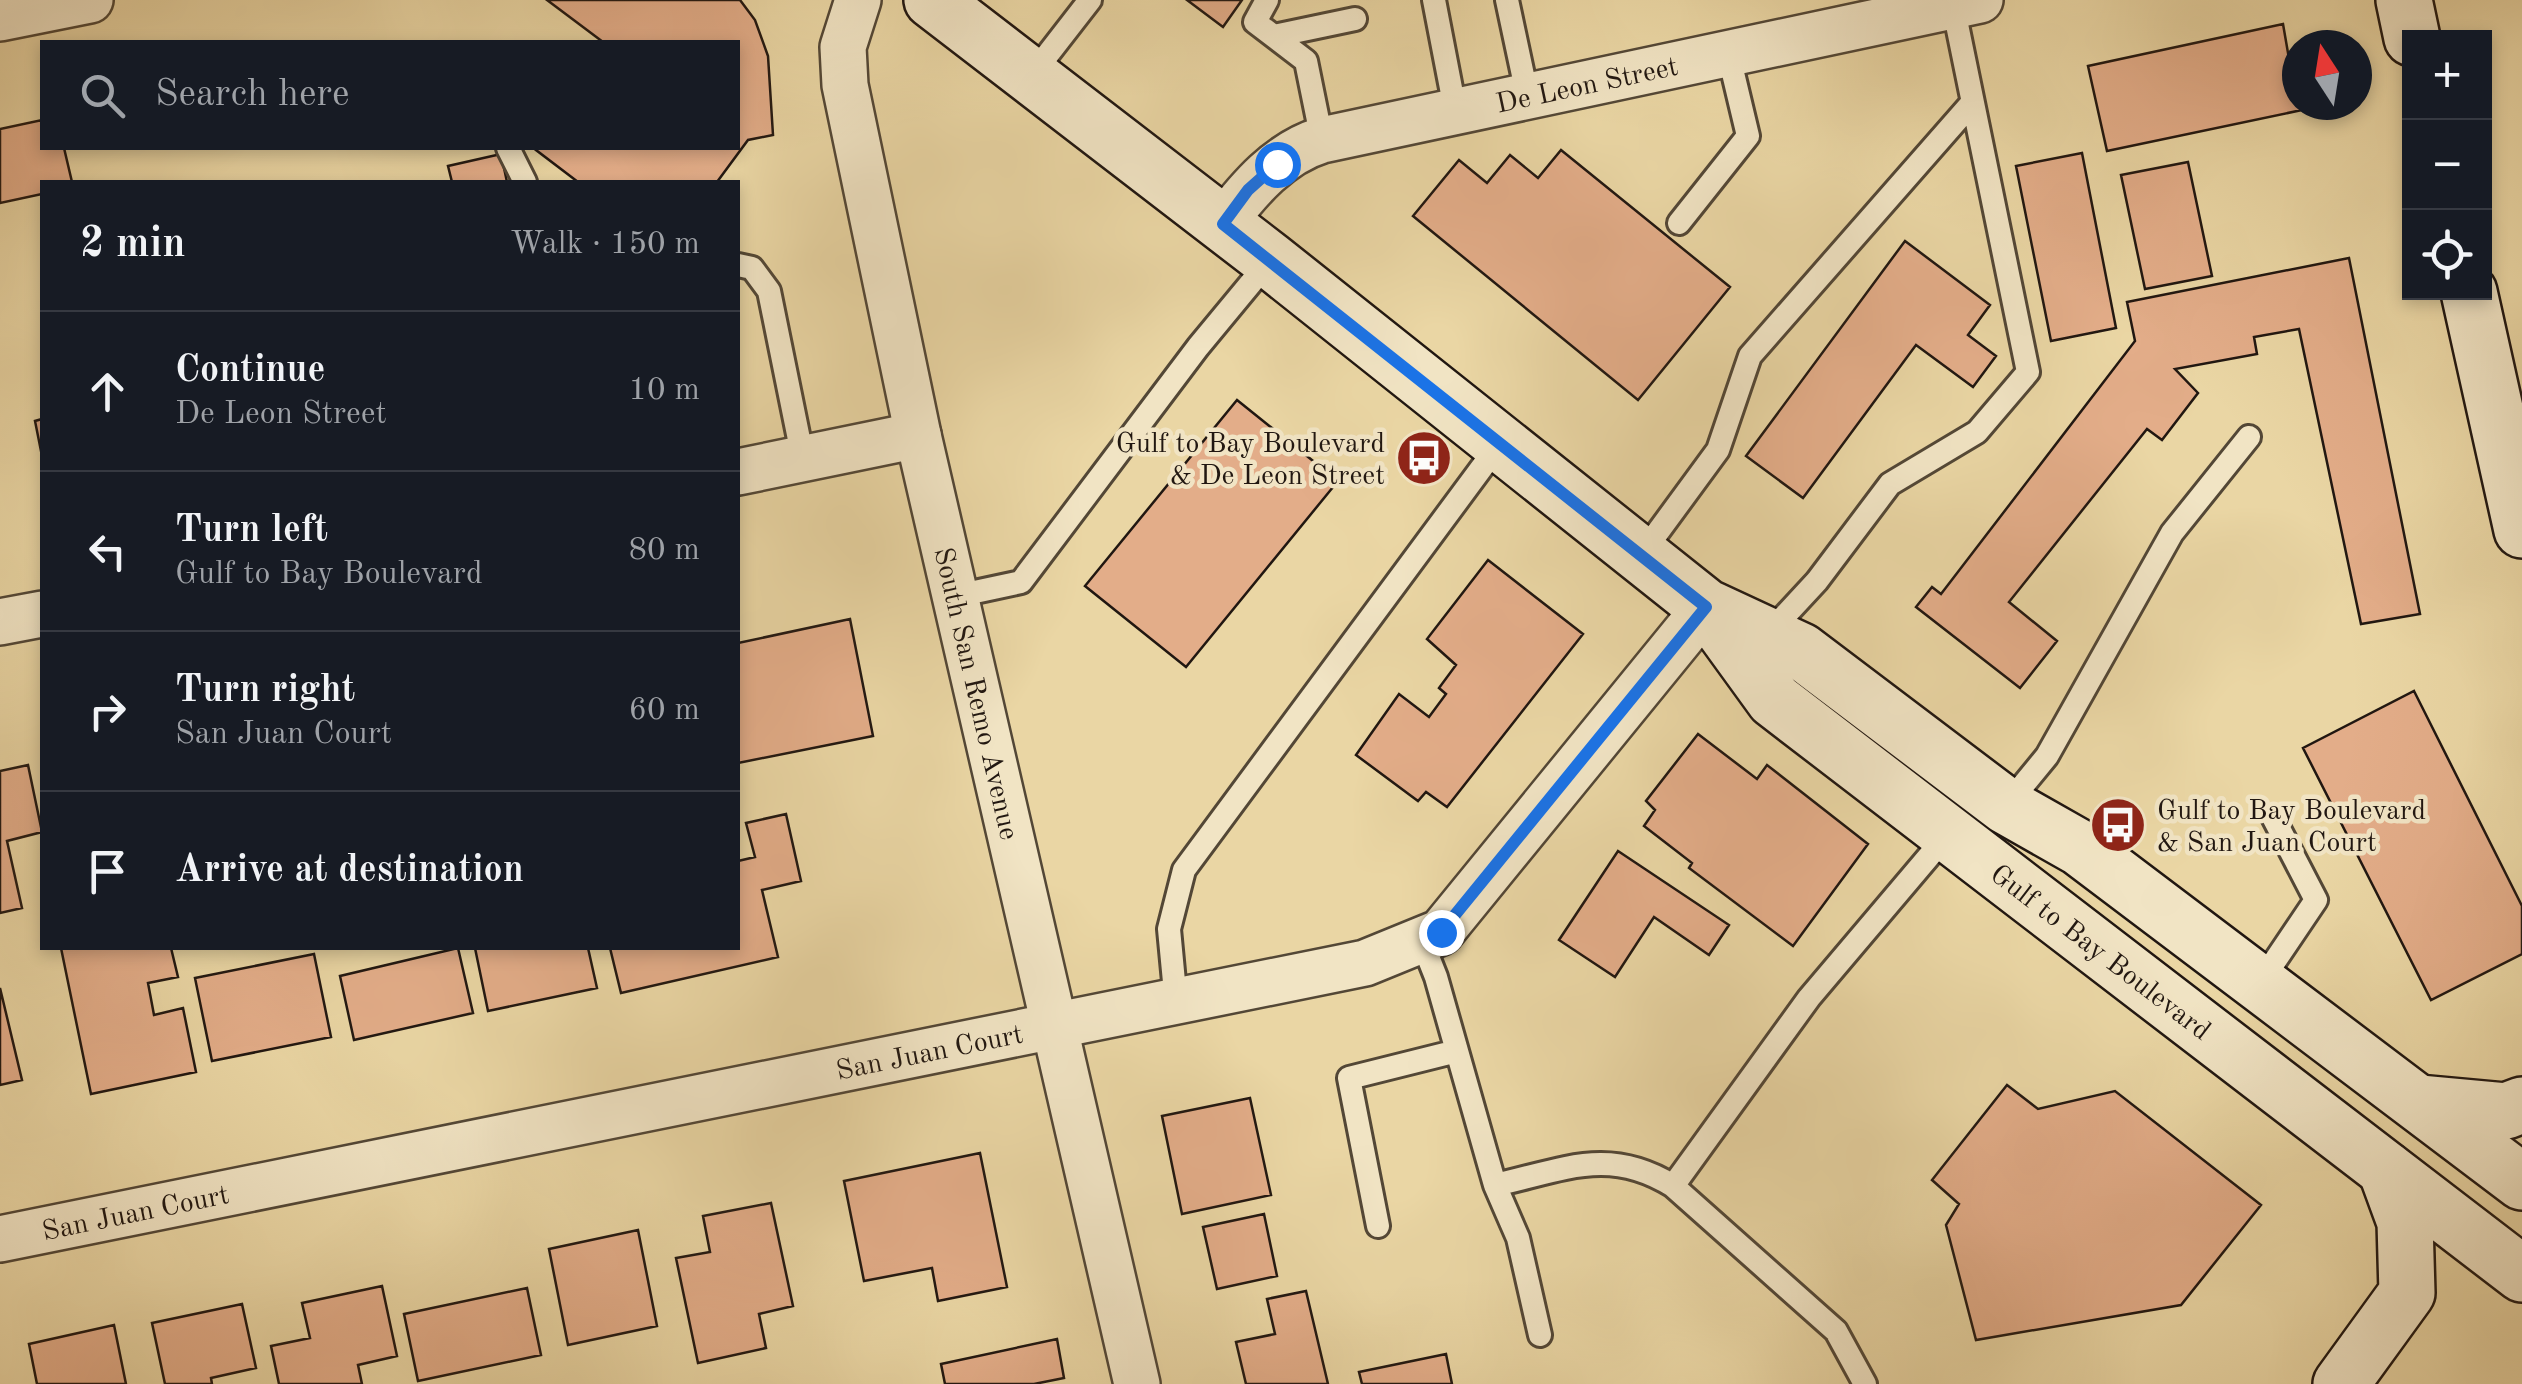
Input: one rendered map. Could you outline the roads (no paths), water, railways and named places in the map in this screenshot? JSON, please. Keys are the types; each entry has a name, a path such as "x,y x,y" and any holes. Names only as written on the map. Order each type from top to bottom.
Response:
{"street":[{"path":"0,18 90,0"},
{"name":"South San Remo Avenue","path":"858,0 843,46 845,85 918,435 1137,1384"},
{"name":"Gulf to Bay Boulevard","path":"932,0 1270,260 1706,607 1801,651 2006,806 2080,848 2522,1182"},
{"path":"2404,0 2410,30"},
{"name":"De Leon Street","path":"1223,224 1248,190 1277,164 1322,140 1966,3"},
{"path":"2471,300 2522,530"},
{"path":"740,472 918,435"},
{"name":"Gulf to Bay Boulevard","path":"1706,607 1774,700 2522,1274"},
{"name":"San Juan Court","path":"0,1238 1055,1028 1364,962 1441,932 1706,607"},
{"path":"0,622 40,614"},
{"path":"2419,1102 2506,1112 2522,1105"},
{"path":"2340,1384 2407,1293 2405,1222 2386,1170"}],"lane":[{"path":"1031,76 1090,0"},
{"path":"1267,0 1255,22 1306,62 1322,140"},
{"path":"1434,0 1455,109"},
{"path":"1506,0 1527,94"},
{"path":"1767,635 1816,582 1890,484 1977,432 2028,372 1971,104 1966,3"},
{"path":"1274,36 1356,19"},
{"path":"1679,222 1748,136 1728,52"},
{"path":"1641,555 1718,450 1750,356 1971,104"},
{"path":"509,150 524,180"},
{"path":"956,596 1022,582 1198,347 1270,260"},
{"path":"740,265 752,268 769,292 803,458"},
{"path":"2006,806 2047,756 2172,534 2249,437"},
{"path":"1176,1002 1169,928 1184,870 1500,444"},
{"path":"2258,986 2316,900 2273,817"},
{"path":"1673,1186 1809,998 1946,834"},
{"path":"1421,940 1495,1185 1518,1238 1540,1335"},
{"path":"1378,1226 1349,1078 1457,1051"},
{"path":"1495,1185 1606,1161 1645,1168 1673,1186 1836,1331 1865,1384"}],"place":[{"name":"Gulf to Bay Boulevard & De Leon Street","path":"1424,458"},
{"name":"Gulf to Bay Boulevard & San Juan Court","path":"2118,825"}]}
